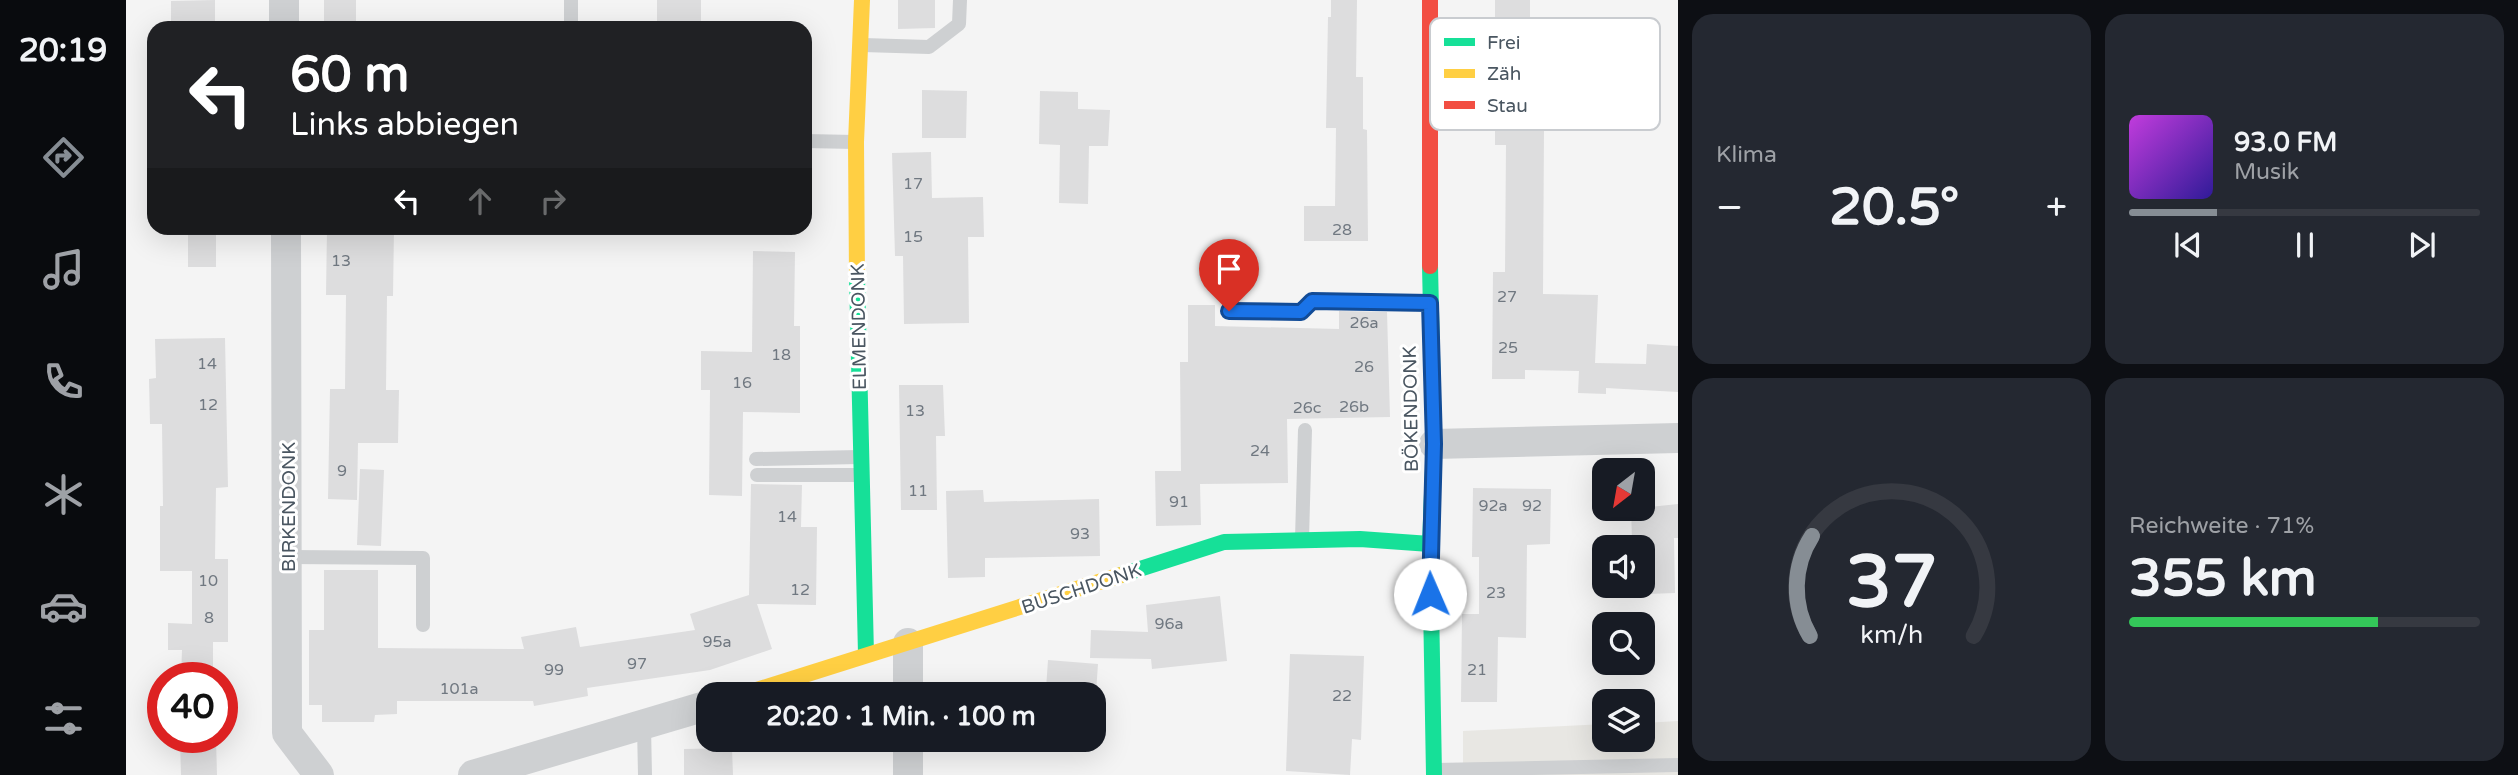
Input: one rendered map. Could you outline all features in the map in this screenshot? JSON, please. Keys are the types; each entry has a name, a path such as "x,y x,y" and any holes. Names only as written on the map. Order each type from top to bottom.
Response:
{"street":[{"path":"284,0 284,21"},
{"name":"ELMENDONK","path":"862,0 856,142 860,474 866,654"},
{"name":"BÖKENDONK","path":"1430,0 1430,303 1434,444 1430,544 1434,773"},
{"name":"BIRKENDONK","path":"286,235 289,557 287,733 319,775"},
{"path":"1434,444 1678,438"},
{"name":"BUSCHDONK","path":"781,682 1224,542 1360,539 1430,544"},
{"path":"908,643 908,682"},
{"path":"473,775 696,709"},
{"path":"908,752 908,775"}],"lane":[{"path":"571,0 571,21"},
{"path":"862,45 929,47 959,24 960,0"},
{"path":"812,141 856,142"},
{"path":"1229,311 1301,312 1312,301 1430,303"},
{"path":"1302,540 1305,429"},
{"path":"757,459 860,457"},
{"path":"757,475 860,474"},
{"path":"289,557 424,558 423,625"},
{"path":"644,726 645,775"},
{"path":"1434,773 1678,765"}],"shaded area":[{"path":"1678,721 1678,775 1463,775 1463,731 1592,725 1592,752 1655,752 1655,722"}],"building":[{"path":"215,0 215,21 171,21 171,1"},
{"path":"324,0 356,0 356,21 324,21"},
{"path":"657,0 701,0 701,21 657,21"},
{"path":"898,0 935,0 935,28 898,29"},
{"path":"1331,0 1357,0 1356,77 1363,77 1363,129 1367,130 1368,241 1304,241 1304,206 1335,206 1336,128 1326,128 1328,17 1331,17"},
{"path":"1495,0 1530,0 1530,18 1495,18"},
{"path":"922,90 967,91 966,138 922,138"},
{"path":"1040,91 1078,92 1078,109 1110,110 1108,146 1089,146 1088,204 1059,203 1060,145 1039,144"},
{"path":"1495,130 1544,130 1543,294 1598,295 1595,363 1646,364 1647,344 1678,346 1678,392 1606,388 1606,394 1578,393 1579,371 1525,370 1525,379 1492,379 1493,272 1505,272 1506,145 1495,145"},
{"path":"931,152 932,198 983,197 984,237 968,237 969,323 904,324 903,256 895,256 892,153"},
{"path":"188,235 216,235 216,267 188,267"},
{"path":"327,235 394,235 393,296 387,296 386,390 399,390 398,443 358,443 357,500 328,499 330,389 345,389 346,295 326,295"},
{"path":"753,251 795,252 794,326 800,326 800,413 743,412 742,496 709,495 710,390 701,390 701,351 752,352"},
{"path":"1188,305 1215,305 1215,326 1339,329 1339,311 1387,312 1390,417 1287,419 1288,483 1200,484 1201,525 1156,526 1155,471 1181,471 1180,362 1188,362"},
{"path":"225,338 228,487 216,488 215,559 228,559 228,642 213,642 213,662 182,662 182,650 168,650 168,623 192,624 192,571 160,571 160,506 163,506 162,424 150,424 149,379 156,378 155,339"},
{"path":"899,385 943,385 945,436 936,436 937,510 901,510"},
{"path":"360,469 384,470 381,546 357,545"},
{"path":"751,484 802,485 801,527 817,527 816,605 757,604 772,649 710,670 587,688 588,696 534,706 533,701 397,701 397,714 375,715 374,722 322,722 322,705 309,705 309,630 324,630 324,570 378,570 378,648 524,649 521,637 576,627 580,647 695,630 690,614 749,595"},
{"path":"1473,488 1551,489 1550,544 1527,545 1526,638 1498,637 1497,702 1461,702 1462,614 1479,614 1479,557 1472,557"},
{"path":"983,490 984,502 1099,499 1100,556 985,558 985,577 948,578 946,491"},
{"path":"1678,504 1678,538 1674,538 1675,593 1655,594 1655,535 1632,535 1631,522 1656,522 1656,506"},
{"path":"1220,596 1227,661 1152,669 1151,659 1090,658 1091,630 1148,632 1146,605"},
{"path":"1290,654 1364,656 1361,740 1352,739 1350,775 1286,771"},
{"path":"1048,660 1098,664 1097,682 1046,682"},
{"path":"684,749 696,749 696,752 732,752 733,775 684,775"},
{"path":"180,753 216,753 217,775 181,775"}],"traffic: fast":[{"path":"1430,266 1434,444 1430,544 1434,775"},
{"path":"857,277 866,654"},
{"path":"1121,575 1224,542 1360,539 1430,544"}],"traffic: slow":[{"path":"857,277 856,142 862,0"},
{"path":"782,682 1121,575"}],"traffic: jam":[{"path":"1430,0 1430,266"}],"route":[{"path":"1229,311 1301,312 1312,301 1430,303 1434,444 1430,594"}]}
